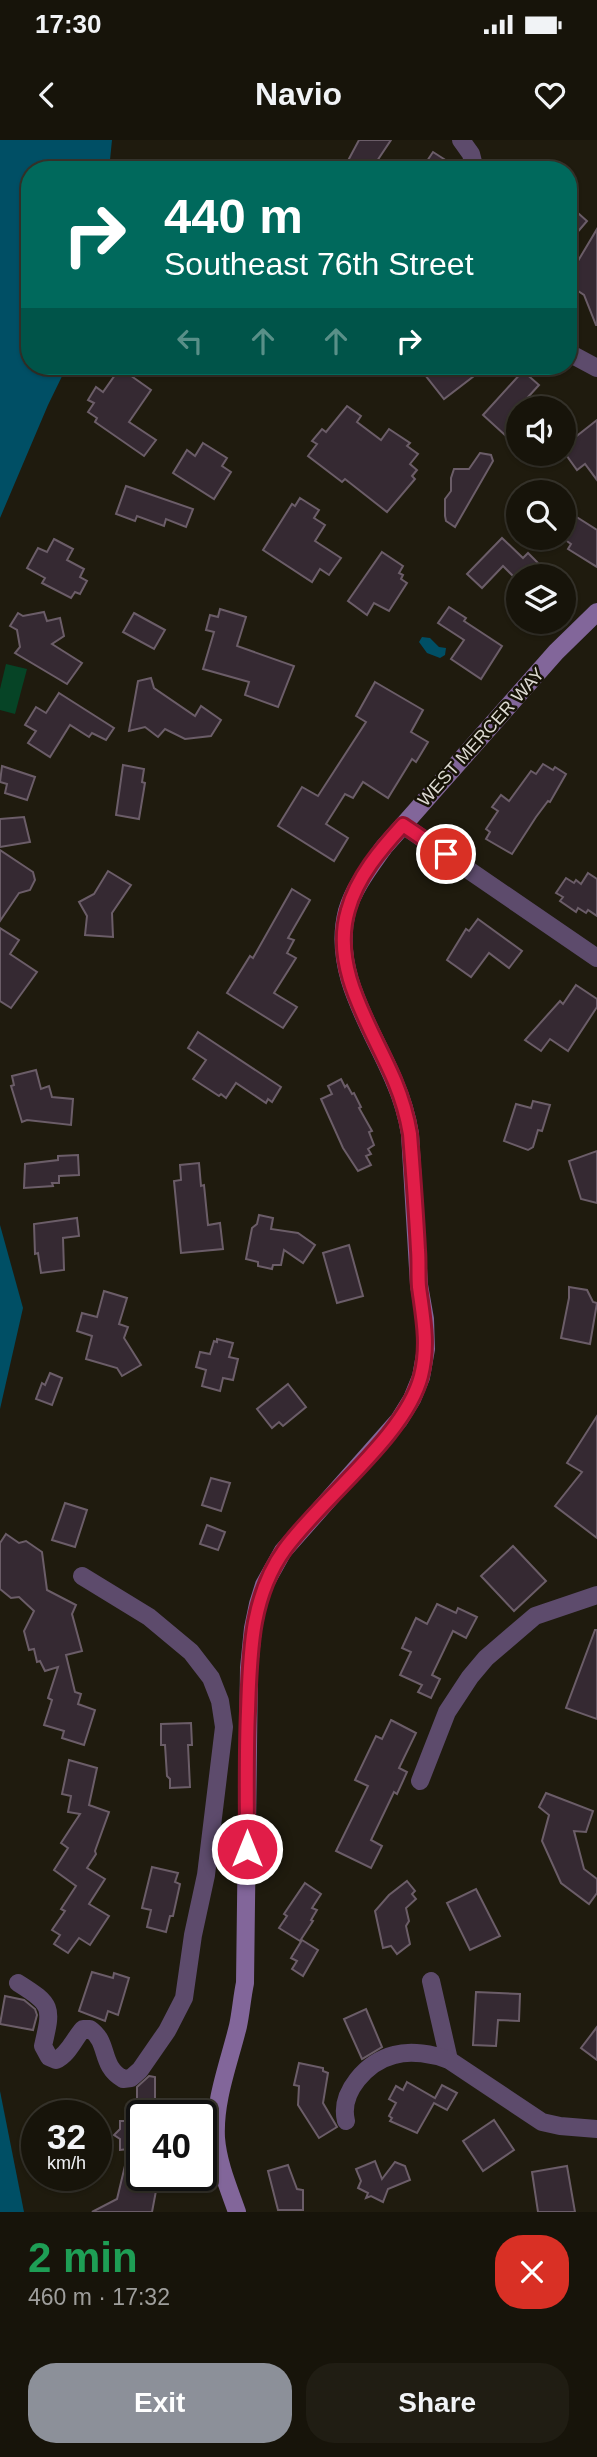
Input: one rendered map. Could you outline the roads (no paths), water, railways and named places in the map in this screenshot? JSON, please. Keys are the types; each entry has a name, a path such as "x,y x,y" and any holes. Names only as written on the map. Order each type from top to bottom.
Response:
{"street":[{"path":"461,140 473,161"},
{"path":"577,357 597,368"},
{"name":"WEST MERCER WAY","path":"237,2212 216,2141 216,2118 238,2025 244,1983 247,1727 253,1628 264,1585 283,1551 399,1420 412,1399 421,1377 424,1359 425,1319 419,1285 410,1134 395,1082 354,994 347,970 344,927 355,892 384,847 556,652 597,612"},
{"path":"403,825 597,958"},
{"path":"18,1983 41,1997 49,2009 50,2018 43,2046 49,2057 56,2060 62,2057 83,2029 90,2029 100,2041 113,2073 123,2079 131,2078 140,2070 167,2031 184,1998 206,1875 224,1727 220,1701 211,1678 191,1652 149,1618 82,1576"},
{"path":"420,1781 447,1712 486,1658 535,1616 597,1595"},
{"path":"224,1727 247,1727"},
{"path":"431,1981 449,2060"},
{"path":"346,2121 344,2112 349,2092 365,2072 381,2060 396,2054 408,2054 449,2060 542,2122 597,2129"}],"water":[{"path":"0,140 112,140 110,161 21,161 21,375 63,375 0,518"},
{"path":"422,637 430,638 439,647 446,648 445,655 440,658 427,653 419,642"},
{"path":"0,1225 23,1308 0,1409"},
{"path":"0,2091 24,2212 0,2212"}]}
